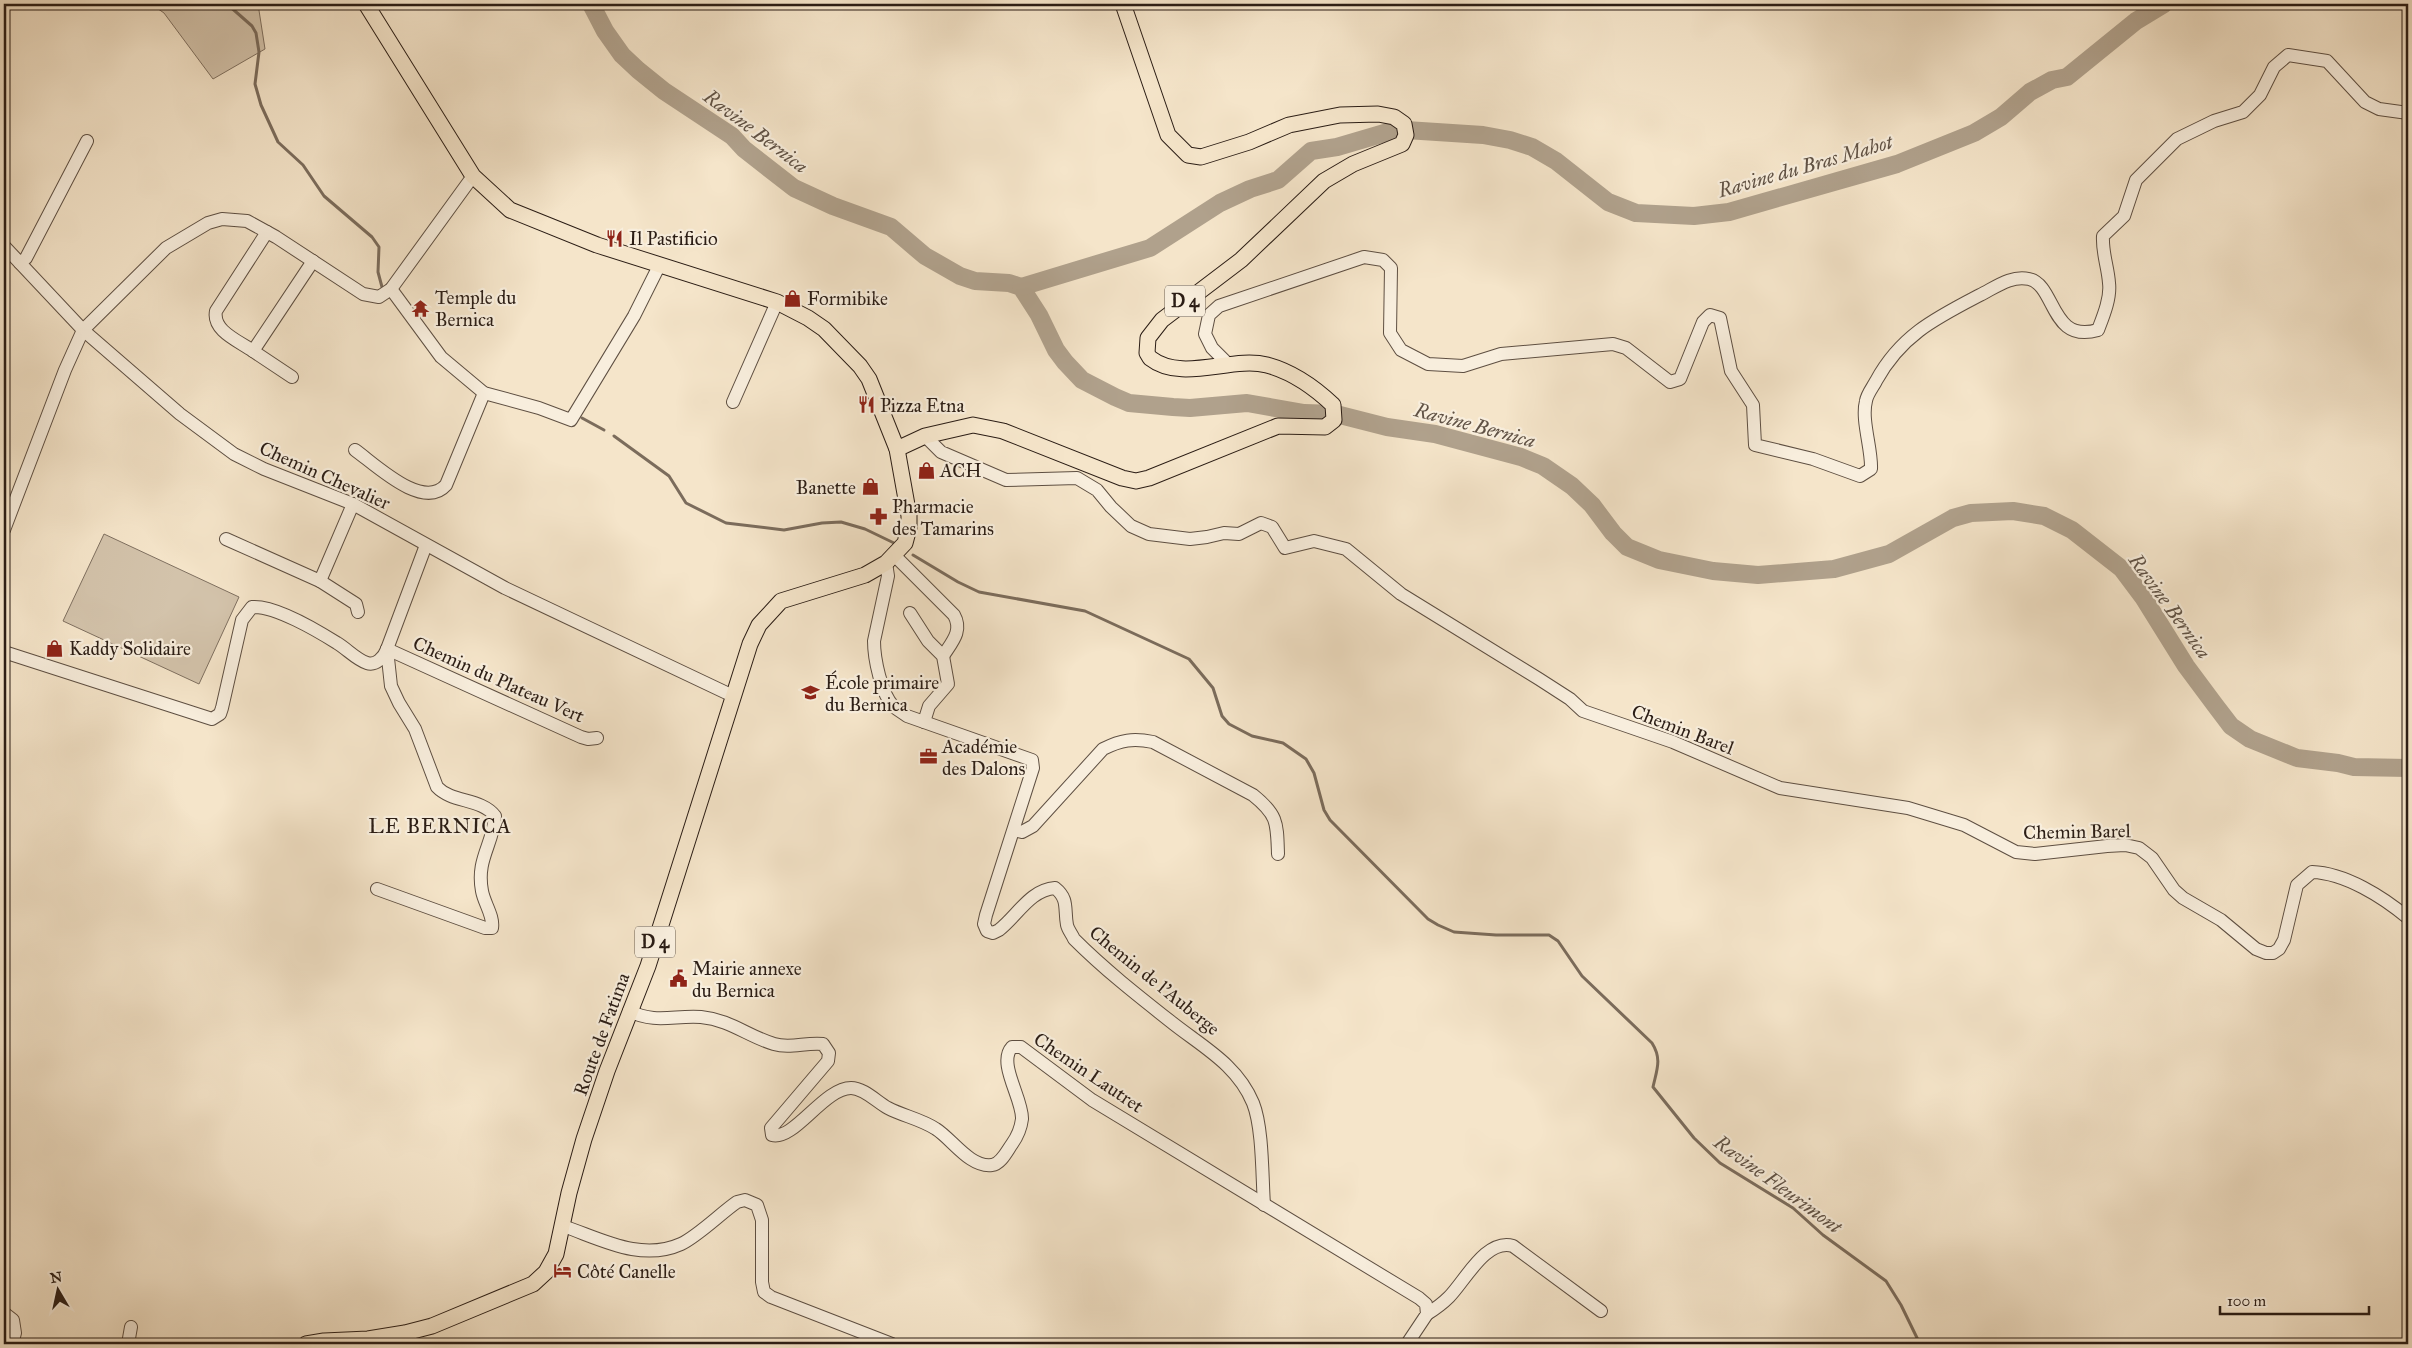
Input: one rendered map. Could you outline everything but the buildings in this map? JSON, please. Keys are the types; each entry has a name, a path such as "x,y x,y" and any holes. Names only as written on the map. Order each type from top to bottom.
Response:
{"main road":[{"name":"Route de Fatima","path":"306,1344 405,1333 432,1326 532,1284 546,1272 556,1254 569,1193 584,1139 629,1011 648,966 750,644 760,624 771,610 787,599 838,585 865,575 890,559 905,543 909,528 907,502 897,449 868,379 860,366 824,329 808,318 776,302 597,246 510,210 473,176 366,4"},
{"name":"D 4","path":"897,449 925,436 973,425 1003,431 1122,478 1136,481 1148,478 1278,426 1325,427 1334,420 1333,405 1319,392 1280,370 1266,365 1229,364 1191,368 1164,366 1150,358 1146,344 1148,338 1162,320 1241,260 1324,181 1353,164 1402,144 1406,135 1404,124 1394,117 1378,114 1354,114 1307,120 1208,155 1201,157 1188,155 1168,135 1123,4"}],"street":[{"path":"1229,364 1212,348 1204,334 1209,315 1219,306 1364,257 1384,260 1391,268 1390,333 1401,350 1428,364 1463,366 1501,354 1613,344 1626,348 1670,382 1680,378 1703,322 1710,315 1720,318 1731,371 1753,405 1755,445 1813,459 1860,476 1871,469 1866,401 1884,366 1908,339 1927,323 2014,277 2032,279 2047,294 2058,317 2070,328 2087,333 2098,330 2104,314 2110,285 2102,248 2103,236 2124,216 2136,180 2177,139 2214,121 2243,112 2260,95 2274,67 2288,55 2327,61 2366,102 2379,110 2408,113"},
{"path":"20,264 26,258 87,142"},
{"path":"4,530 64,370 83,330 166,248 208,223 222,220 247,221 363,294 379,297 391,288 473,176"},
{"path":"267,232 216,311 215,318 217,325 223,331 292,377"},
{"name":"Chemin Chevalier","path":"4,246 83,330 180,414 234,454 264,469 310,485 353,504 426,545 578,624 733,696"},
{"path":"253,350 313,261"},
{"path":"391,288 441,357 484,393 539,408 571,420 634,316 659,266"},
{"path":"733,402 776,302"},
{"path":"354,450 413,491 430,495 440,492 446,485 484,393"},
{"name":"Chemin Barel","path":"925,436 941,452 1006,480 1077,478 1097,490 1111,508 1131,526 1149,534 1190,539 1224,533 1239,534 1262,523 1272,528 1285,548 1314,541 1346,548 1401,594 1539,679 1570,699 1583,711 1673,742 1780,788 1908,808 1964,825 2016,852 2035,854 2116,845 2139,848 2152,858 2174,890 2183,898 2221,920 2256,949 2266,953 2273,953 2279,949 2284,940 2297,884 2312,872 2326,872 2358,886 2408,918"},
{"path":"320,581 353,504"},
{"path":"226,539 320,581 356,604 358,612"},
{"name":"Chemin du Plateau Vert","path":"4,652 212,718 220,714 242,620 252,607 266,608 300,623 337,643 366,663 379,661 387,649 426,545"},
{"path":"890,559 912,572 954,615 959,629 943,656"},
{"name":"Chemin de l'Auberge","path":"890,559 874,641 876,664 893,706 907,716 1032,760 1033,768 986,915 984,924 987,931 993,933 999,930 1035,894 1044,889 1056,888 1063,894 1066,903 1068,927 1074,939 1137,995 1187,1035 1213,1052 1242,1081 1254,1104 1258,1129 1264,1205"},
{"path":"910,613 928,641 943,656 948,684 929,706 924,722"},
{"name":"Chemin du Plateau Vert","path":"387,649 581,737 588,739 597,738"},
{"name":"Chemin du Plateau Vert","path":"377,889 486,928 492,928 492,920 482,891 480,876 483,855 494,829 496,816 489,808 442,793 436,787 415,729 391,686 387,649"},
{"path":"1014,830 1022,832 1033,826 1103,749 1117,742 1138,739 1153,742 1253,795 1263,803 1275,817 1278,854"},
{"name":"Chemin Lautret","path":"629,1011 644,1018 701,1017 728,1022 773,1044 787,1047 812,1043 823,1044 828,1054 828,1061 771,1128 772,1135 785,1134 817,1106 842,1090 851,1088 861,1091 888,1108 922,1121 938,1130 967,1156 982,1164 993,1165 1001,1160 1016,1137 1022,1118 1007,1062 1008,1051 1012,1047 1021,1047 1092,1100 1419,1298 1426,1304 1427,1314"},
{"path":"563,1226 628,1249 656,1252 682,1243 737,1202 745,1200 757,1204 762,1220 762,1282 764,1292 771,1298 892,1344"},
{"path":"1407,1344 1427,1314 1449,1297 1490,1250 1506,1244 1513,1246 1601,1310"},
{"path":"4,1313 13,1320 15,1333 12,1344"},
{"path":"128,1344 131,1327"}],"shaded area":[{"path":"151,4 258,4 265,49 213,79 164,13"},
{"path":"104,534 239,597 199,684 63,621"}],"waterway":[{"name":"Ravine Fleurimont","path":"227,4 252,26 256,33 259,52 255,84 261,105 278,142 303,165 324,196 372,237 379,247 378,272 382,287"},
{"name":"Ravine Bernica","path":"591,4 605,31 622,55 638,70 664,91 732,136 744,149 794,188 833,206 891,227 925,256 960,276 975,281 1009,283 1021,287 1039,315 1056,350 1065,362 1082,380 1129,403 1190,408 1247,403 1304,413 1336,414 1387,427 1435,434 1521,457 1543,466 1572,486 1592,505 1613,533 1627,547 1659,560 1713,571 1758,575 1834,569 1889,554 1953,518 1971,513 2013,511 2044,516 2072,530 2122,569 2143,597 2186,666 2231,726 2250,739 2297,758 2354,767 2408,768"},
{"name":"Ravine du Bras Mahot","path":"1021,287 1150,248 1220,203 1250,189 1278,180 1311,151 1337,147 1388,132 1406,130 1483,135 1510,140 1532,147 1556,161 1608,202 1636,213 1694,216 1729,212 1897,164 1974,133 2001,117 2030,92 2052,80 2067,77 2136,21 2164,4"},
{"name":"Ravine Fleurimont","path":"582,418 604,430"},
{"name":"Ravine Fleurimont","path":"614,436 669,476 686,503 726,523 784,530 822,523 841,522 865,529 894,543"},
{"name":"Ravine Fleurimont","path":"913,555 958,582 979,592 1085,611 1189,659 1213,688 1222,716 1229,724 1252,736 1283,743 1306,759 1314,773 1324,810 1330,820 1428,919 1454,932 1496,935 1549,935 1558,941 1582,976 1652,1043 1658,1059 1653,1087 1694,1138 1720,1163 1793,1208 1823,1235 1886,1281 1901,1305 1920,1344"}],"place":[{"name":"Il Pastificio","path":"615,238"},
{"name":"Formibike","path":"793,298"},
{"name":"Temple du Bernica","path":"421,308"},
{"name":"Pizza Etna","path":"866,405"},
{"name":"ACH","path":"926,470"},
{"name":"Banette","path":"870,487"},
{"name":"Pharmacie des Tamarins","path":"878,517"},
{"name":"Kaddy Solidaire","path":"55,648"},
{"name":"École primaire du Bernica","path":"811,693"},
{"name":"Académie des Dalons","path":"928,757"},
{"name":"Mairie annexe du Bernica","path":"678,979"},
{"name":"Côté Canelle","path":"563,1271"}],"district":[{"name":"LE BERNICA","path":"440,826"}]}
